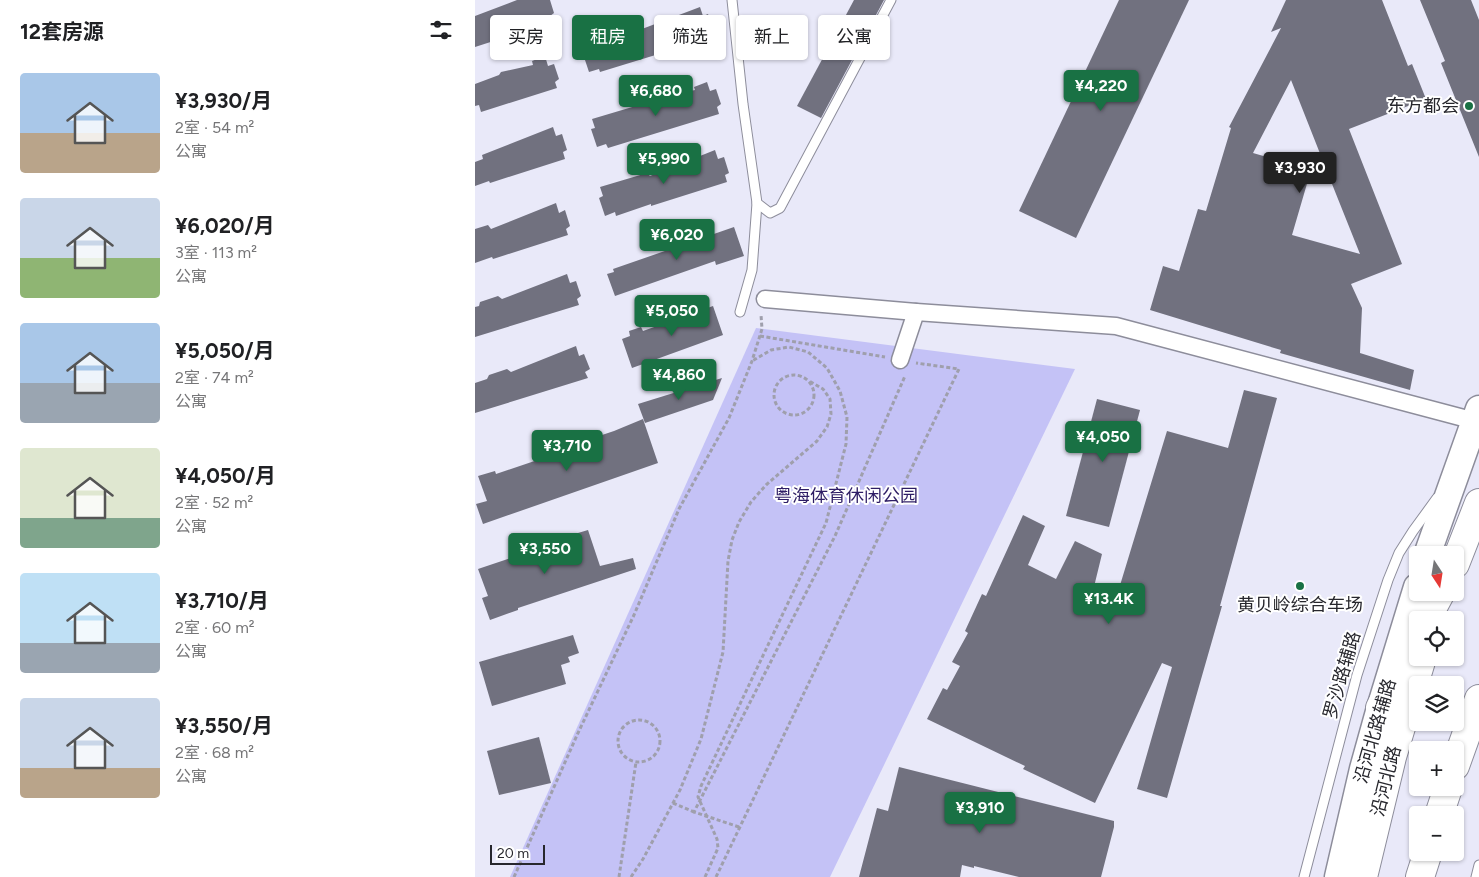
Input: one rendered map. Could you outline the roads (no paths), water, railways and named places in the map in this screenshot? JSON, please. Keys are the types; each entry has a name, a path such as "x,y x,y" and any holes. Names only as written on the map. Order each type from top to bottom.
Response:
{"highway":[{"path":"1462,546 1479,503"},
{"path":"1380,708 1409,652"},
{"name":"沿河北路","path":"1363,877 1392,757 1420,666"},
{"path":"1464,741 1479,699"},
{"path":"1420,877 1425,861"},
{"path":"1436,877 1438,861"}],"main road":[{"path":"1430,546 1477,415"},
{"name":"沿河北路辅路","path":"1338,877 1363,769 1413,601"}],"street":[{"path":"765,299 1116,326 1477,415"},
{"path":"906,361 916,312"}],"lane":[{"path":"732,0 743,104 757,202 752,270 740,312"},
{"path":"757,202 770,213 780,208 891,0"},
{"name":"罗沙路辅路","path":"1304,877 1357,675 1388,580 1399,553 1457,469"},
{"path":"1476,877 1479,865"}],"place":[{"name":"东方都会","path":"1469,106"},
{"name":"黄贝岭综合车场","path":"1300,586"}],"park label":[{"name":"粤海体育休闲公园","path":"846,496"}]}
